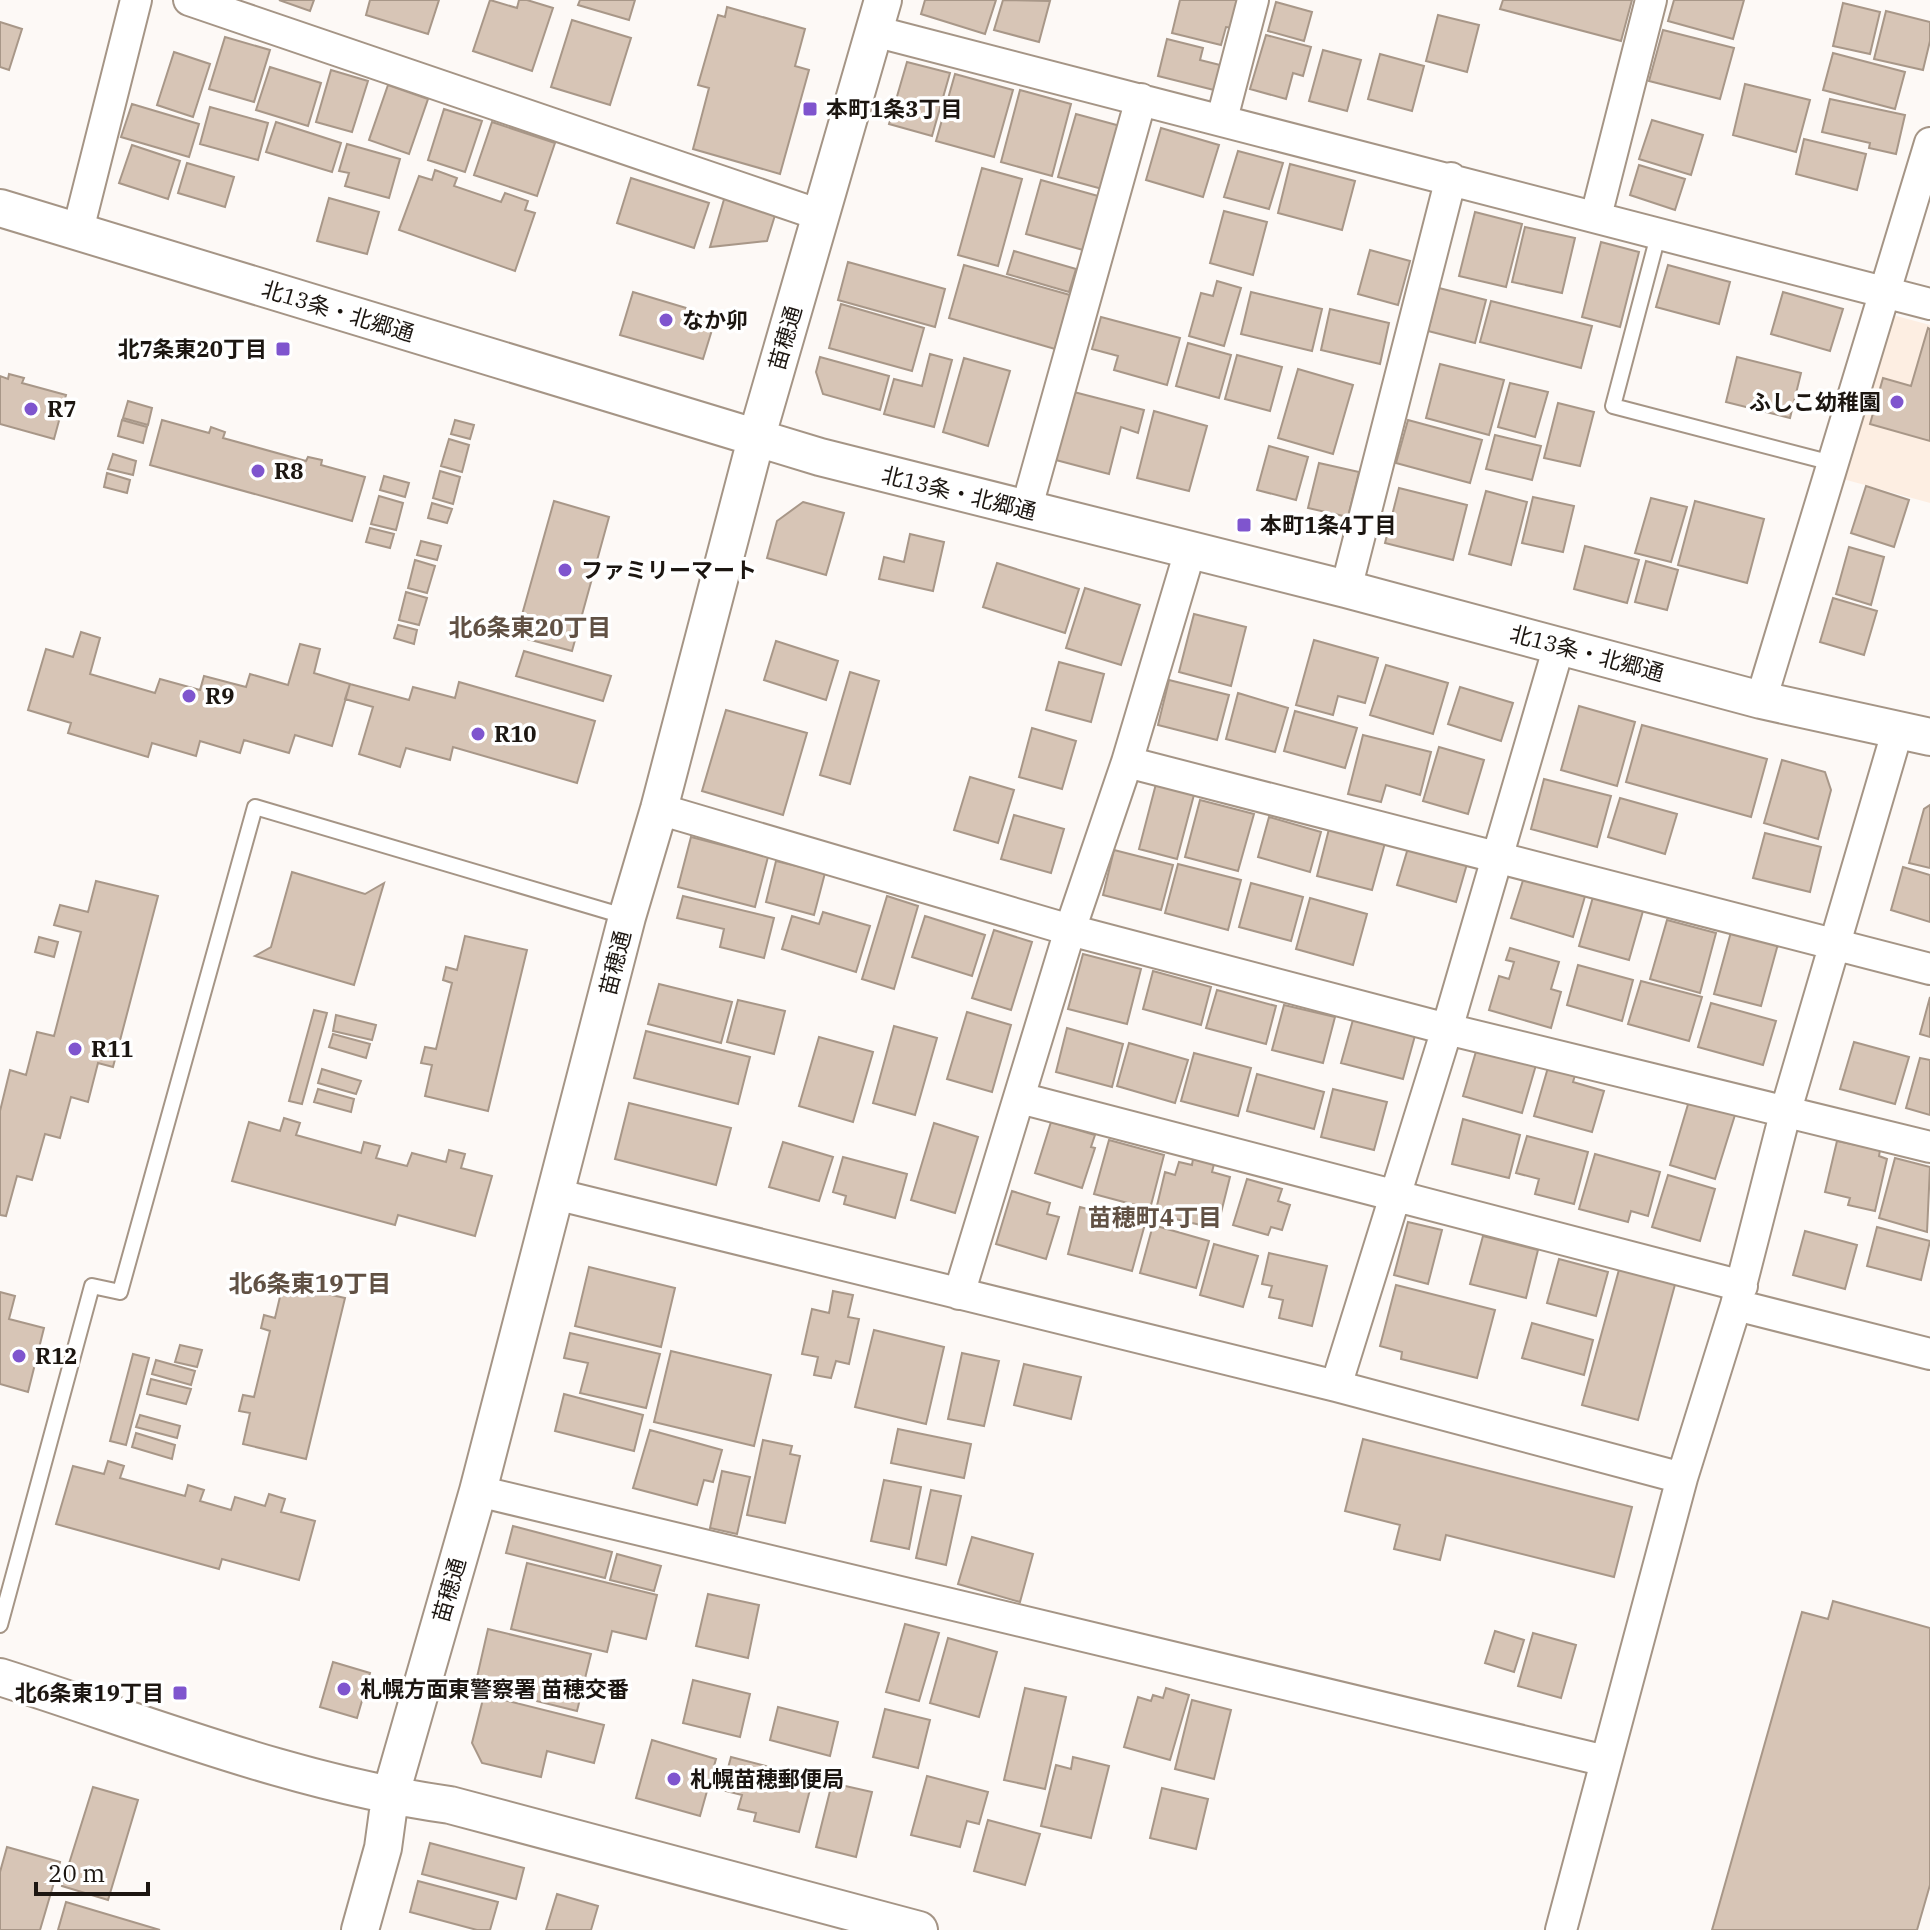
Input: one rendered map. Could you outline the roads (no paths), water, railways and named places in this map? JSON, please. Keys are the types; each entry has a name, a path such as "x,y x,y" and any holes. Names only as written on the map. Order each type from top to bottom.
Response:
{"street":[{"path":"78,230 136,0"},
{"path":"189,0 820,215"},
{"path":"1222,119 1253,0"},
{"path":"1596,216 1651,0"},
{"path":"878,16 1141,99 1930,304"},
{"name":"苗穂通","path":"360,1930 383,1848 390,1797 478,1491 627,917 659,809 756,439 878,16"},
{"path":"1026,510 1141,99"},
{"path":"1761,700 1930,143"},
{"path":"1346,589 1451,178"},
{"name":"北13条・北郷通","path":"0,208 756,439 1346,589 1761,700 1914,733"},
{"path":"959,1294 1070,930 1127,762 1190,551"},
{"path":"1336,1386 1498,860 1559,646"},
{"path":"1561,1930 1682,1478 1739,1296 1786,1110 1836,945 1914,733"},
{"path":"1127,762 1930,969"},
{"path":"659,809 1070,930 1447,1029 1930,1147"},
{"path":"1020,1098 1392,1198 1739,1296 1930,1354"},
{"path":"555,1194 1336,1386 1682,1478"},
{"path":"478,1491 1606,1761"},
{"path":"0,1677 316,1778 390,1797 450,1805 919,1930"}],"lane":[{"path":"1659,232 1613,406 1832,463"},
{"path":"0,1625 92,1286 120,1292 255,807 627,917"}],"place":[{"name":"本町1条3丁目","path":"810,109"},
{"name":"なか卯","path":"666,320"},
{"name":"北7条東20丁目","path":"283,349"},
{"name":"ふしこ幼稚園","path":"1897,402"},
{"name":"R7","path":"31,409"},
{"name":"R8","path":"258,471"},
{"name":"本町1条4丁目","path":"1244,525"},
{"name":"ファミリーマート","path":"565,570"},
{"name":"R9","path":"189,696"},
{"name":"R10","path":"478,734"},
{"name":"R11","path":"75,1049"},
{"name":"R12","path":"19,1356"},
{"name":"札幌方面東警察署 苗穂交番","path":"344,1689"},
{"name":"北6条東19丁目","path":"180,1693"},
{"name":"札幌苗穂郵便局","path":"674,1779"}],"district":[{"name":"北6条東20丁目","path":"530,628"},
{"name":"苗穂町4丁目","path":"1155,1218"},
{"name":"北6条東19丁目","path":"310,1284"}]}
